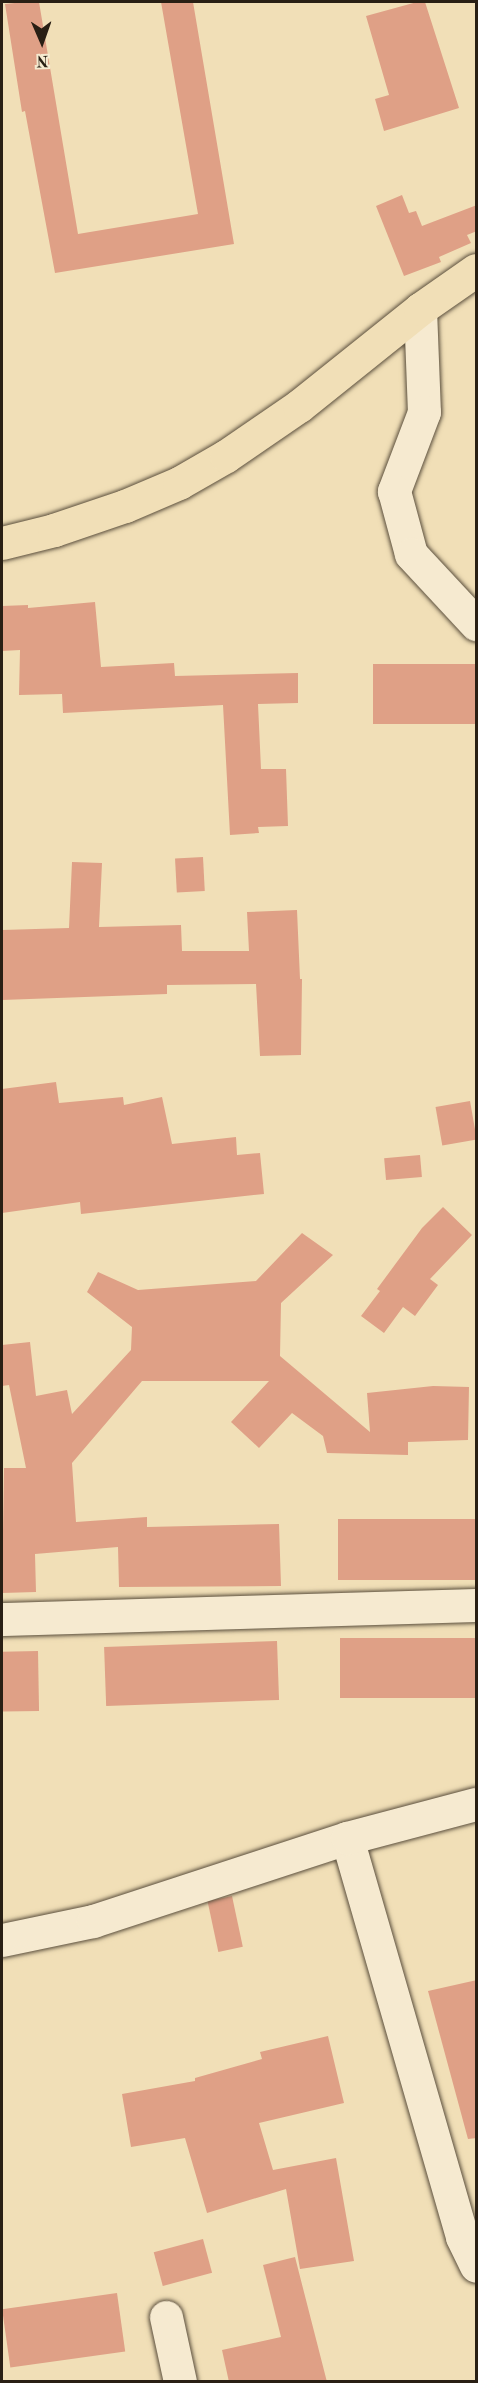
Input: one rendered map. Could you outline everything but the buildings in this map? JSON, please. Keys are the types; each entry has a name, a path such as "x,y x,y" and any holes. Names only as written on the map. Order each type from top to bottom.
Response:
{"main road":[{"path":"2,543 54,530 125,507 179,483 226,456 299,405 420,309 477,270"}],"street":[{"path":"420,309 424,412 394,491 411,554 477,624"},
{"path":"2,1619 477,1605"},
{"path":"2,1940 93,1921 347,1838 477,1804"},
{"path":"347,1838 462,2237 477,2266"},
{"path":"166,2317 180,2382"}]}
